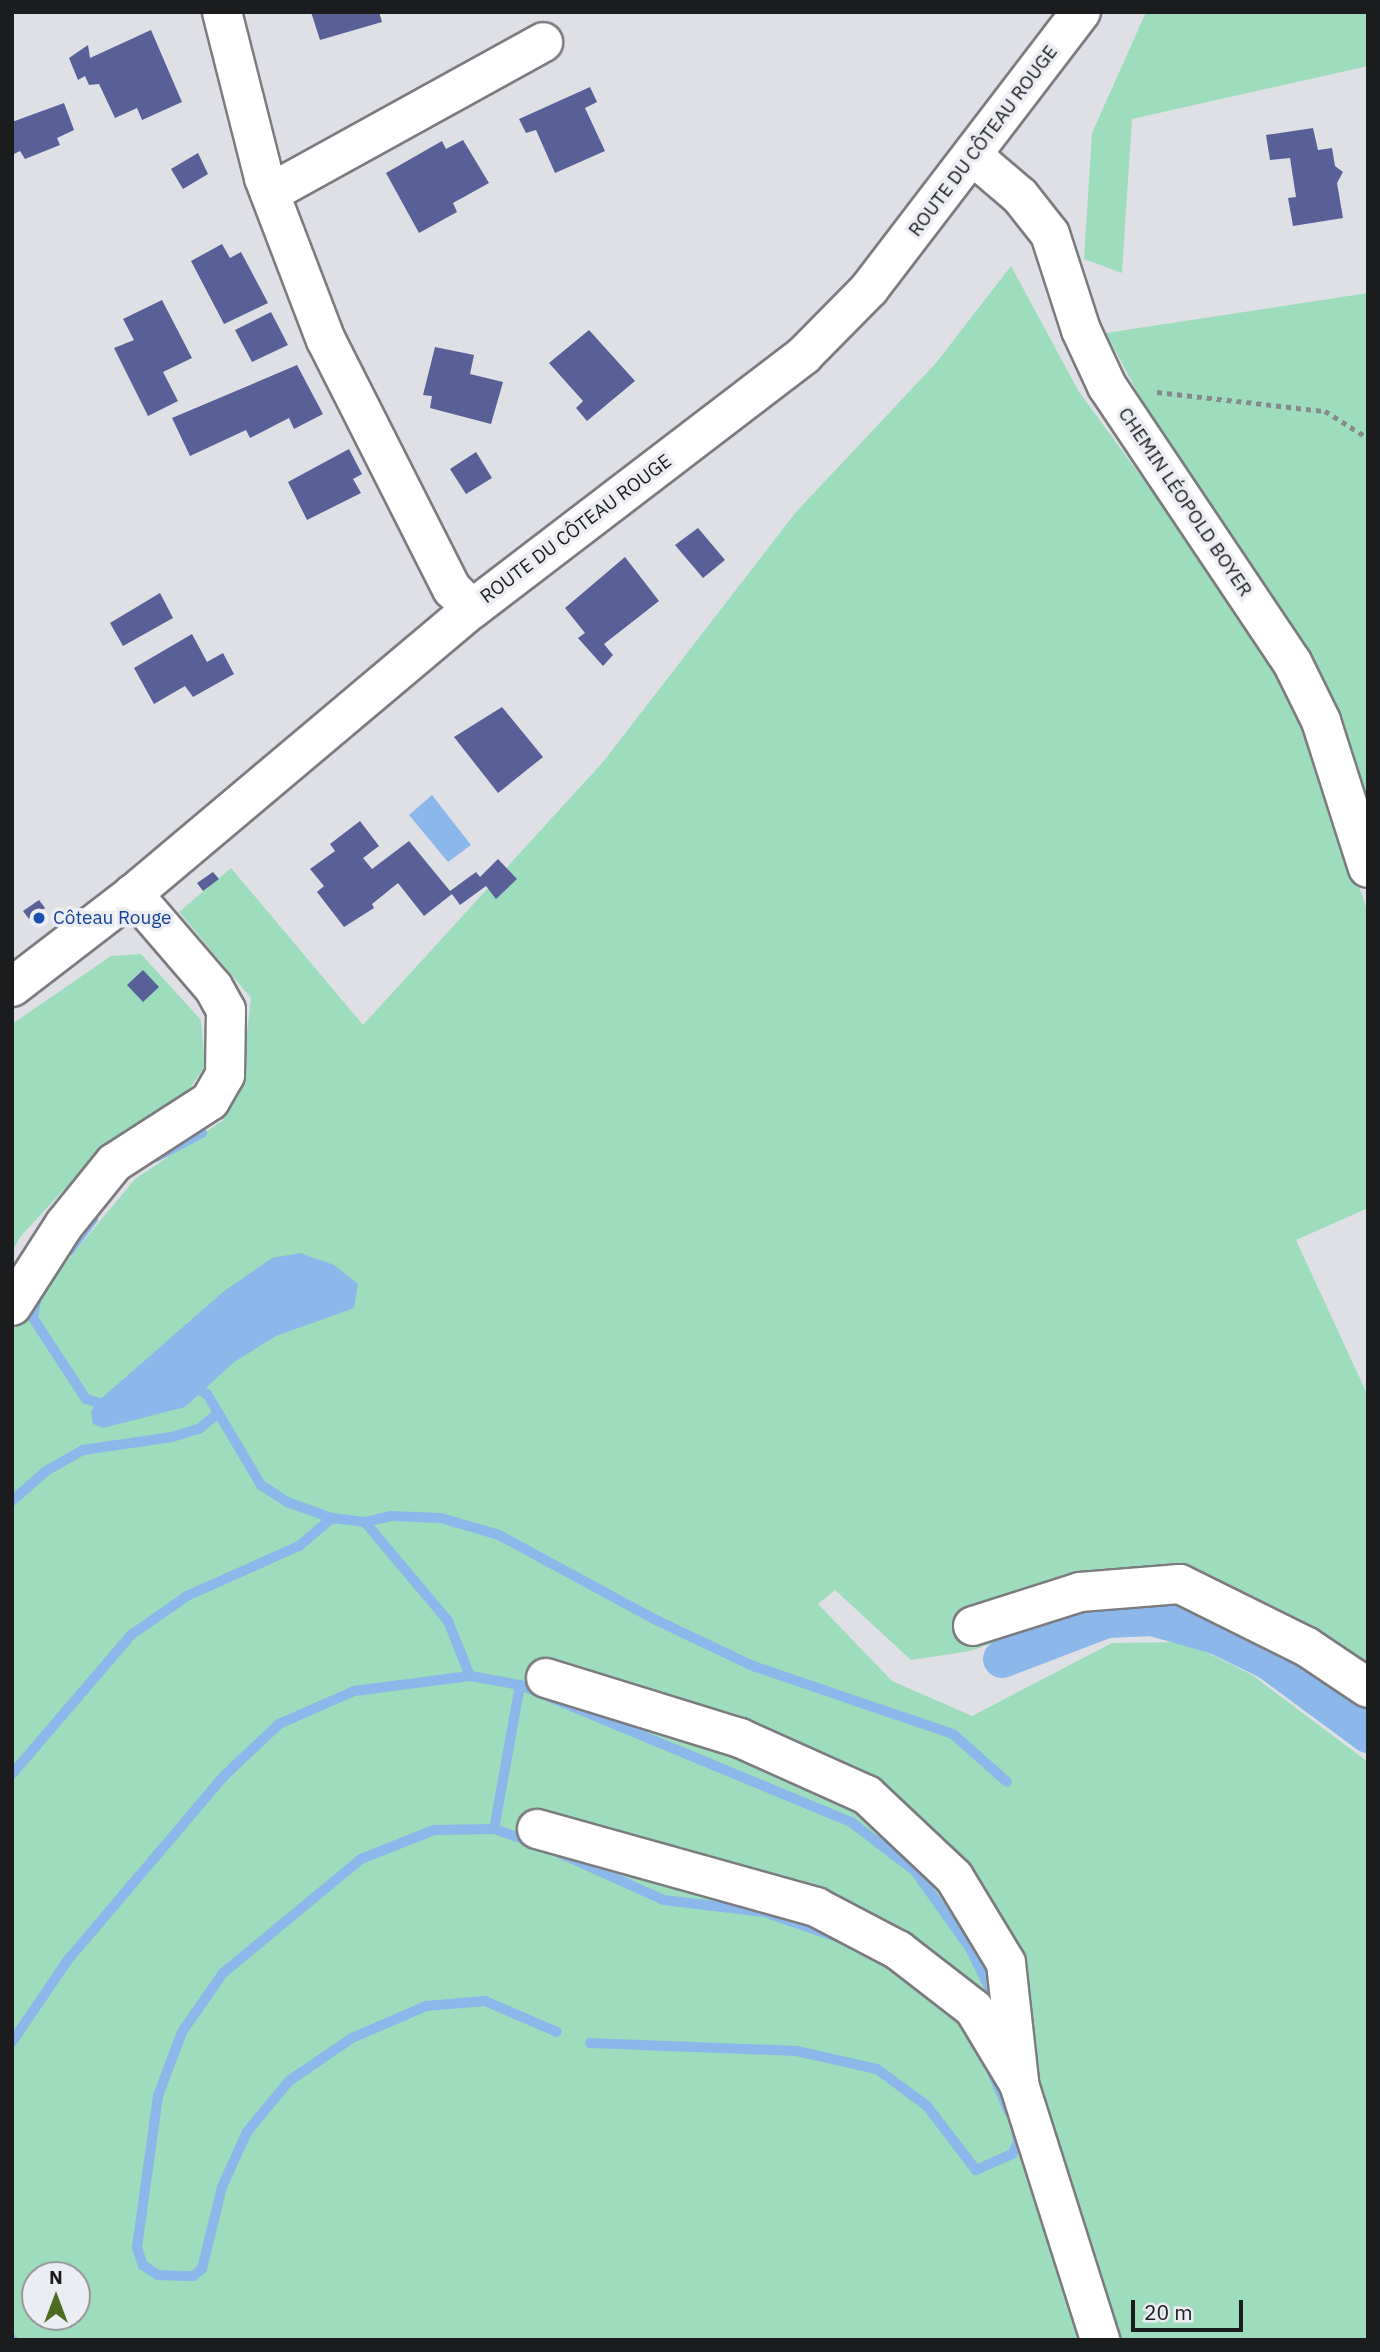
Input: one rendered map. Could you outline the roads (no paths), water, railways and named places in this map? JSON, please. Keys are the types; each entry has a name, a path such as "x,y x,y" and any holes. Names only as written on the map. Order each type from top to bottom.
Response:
{"street":[{"path":"222,12 270,192 326,340 452,589 472,609"},
{"name":"ROUTE DU CÔTEAU ROUGE","path":"12,987 133,894 472,609 804,355 869,289 973,156 1079,13"},
{"path":"270,192 543,42"},
{"name":"CHEMIN LÉOPOLD BOYER","path":"973,156 1020,196 1050,234 1081,330 1107,386 1292,662 1321,721 1368,868"},
{"path":"12,1306 64,1225 114,1163 202,1108 225,1075 226,1010 213,987 133,894"},
{"path":"973,1626 1080,1592 1180,1584 1307,1647 1368,1688"},
{"path":"547,1678 740,1738 867,1795 954,1877 1006,1963 1016,2021 1019,2084"},
{"path":"537,1829 816,1907 898,1950 974,2009 1019,2084 1100,2340"}],"water":[{"path":"432,795 471,845 448,862 409,815"},
{"path":"300,1253 334,1265 358,1284 354,1308 276,1336 234,1362 185,1407 103,1428 93,1424 91,1412 95,1404 223,1292 272,1258"}],"waterway":[{"path":"156,1157 202,1133"},
{"path":"69,1251 93,1219"},
{"path":"37,1295 33,1318 86,1399 109,1406"},
{"path":"192,1386 207,1394 261,1485 287,1502 332,1518 365,1522 448,1621 470,1676 520,1685 851,1822 915,1871 970,1948 995,1999"},
{"path":"12,1501 46,1471 83,1450 172,1437 199,1429 218,1413"},
{"path":"365,1522 391,1516 441,1518 499,1535 654,1619 753,1666 953,1734 1007,1782"},
{"path":"12,1774 131,1635 187,1596 299,1546 332,1518"},
{"path":"1002,1659 1107,1619 1152,1617 1216,1635 1269,1661 1368,1734"},
{"path":"12,2042 67,1961 224,1776 279,1724 354,1691 470,1676"},
{"path":"520,1685 494,1829 532,1842"},
{"path":"494,1829 434,1830 361,1859 223,1973 182,2032 158,2096 137,2248 143,2265 158,2275 193,2276 202,2269 222,2187 247,2132 289,2081 352,2038 426,2006 485,2001 557,2032"},
{"path":"557,1852 664,1900 764,1912 834,1936"},
{"path":"590,2043 797,2051 877,2069 927,2106 976,2170 1012,2154 1018,2143 1016,2130"},
{"path":"992,2072 1009,2112"}],"place":[{"name":"Côteau Rouge","path":"39,918"}]}
